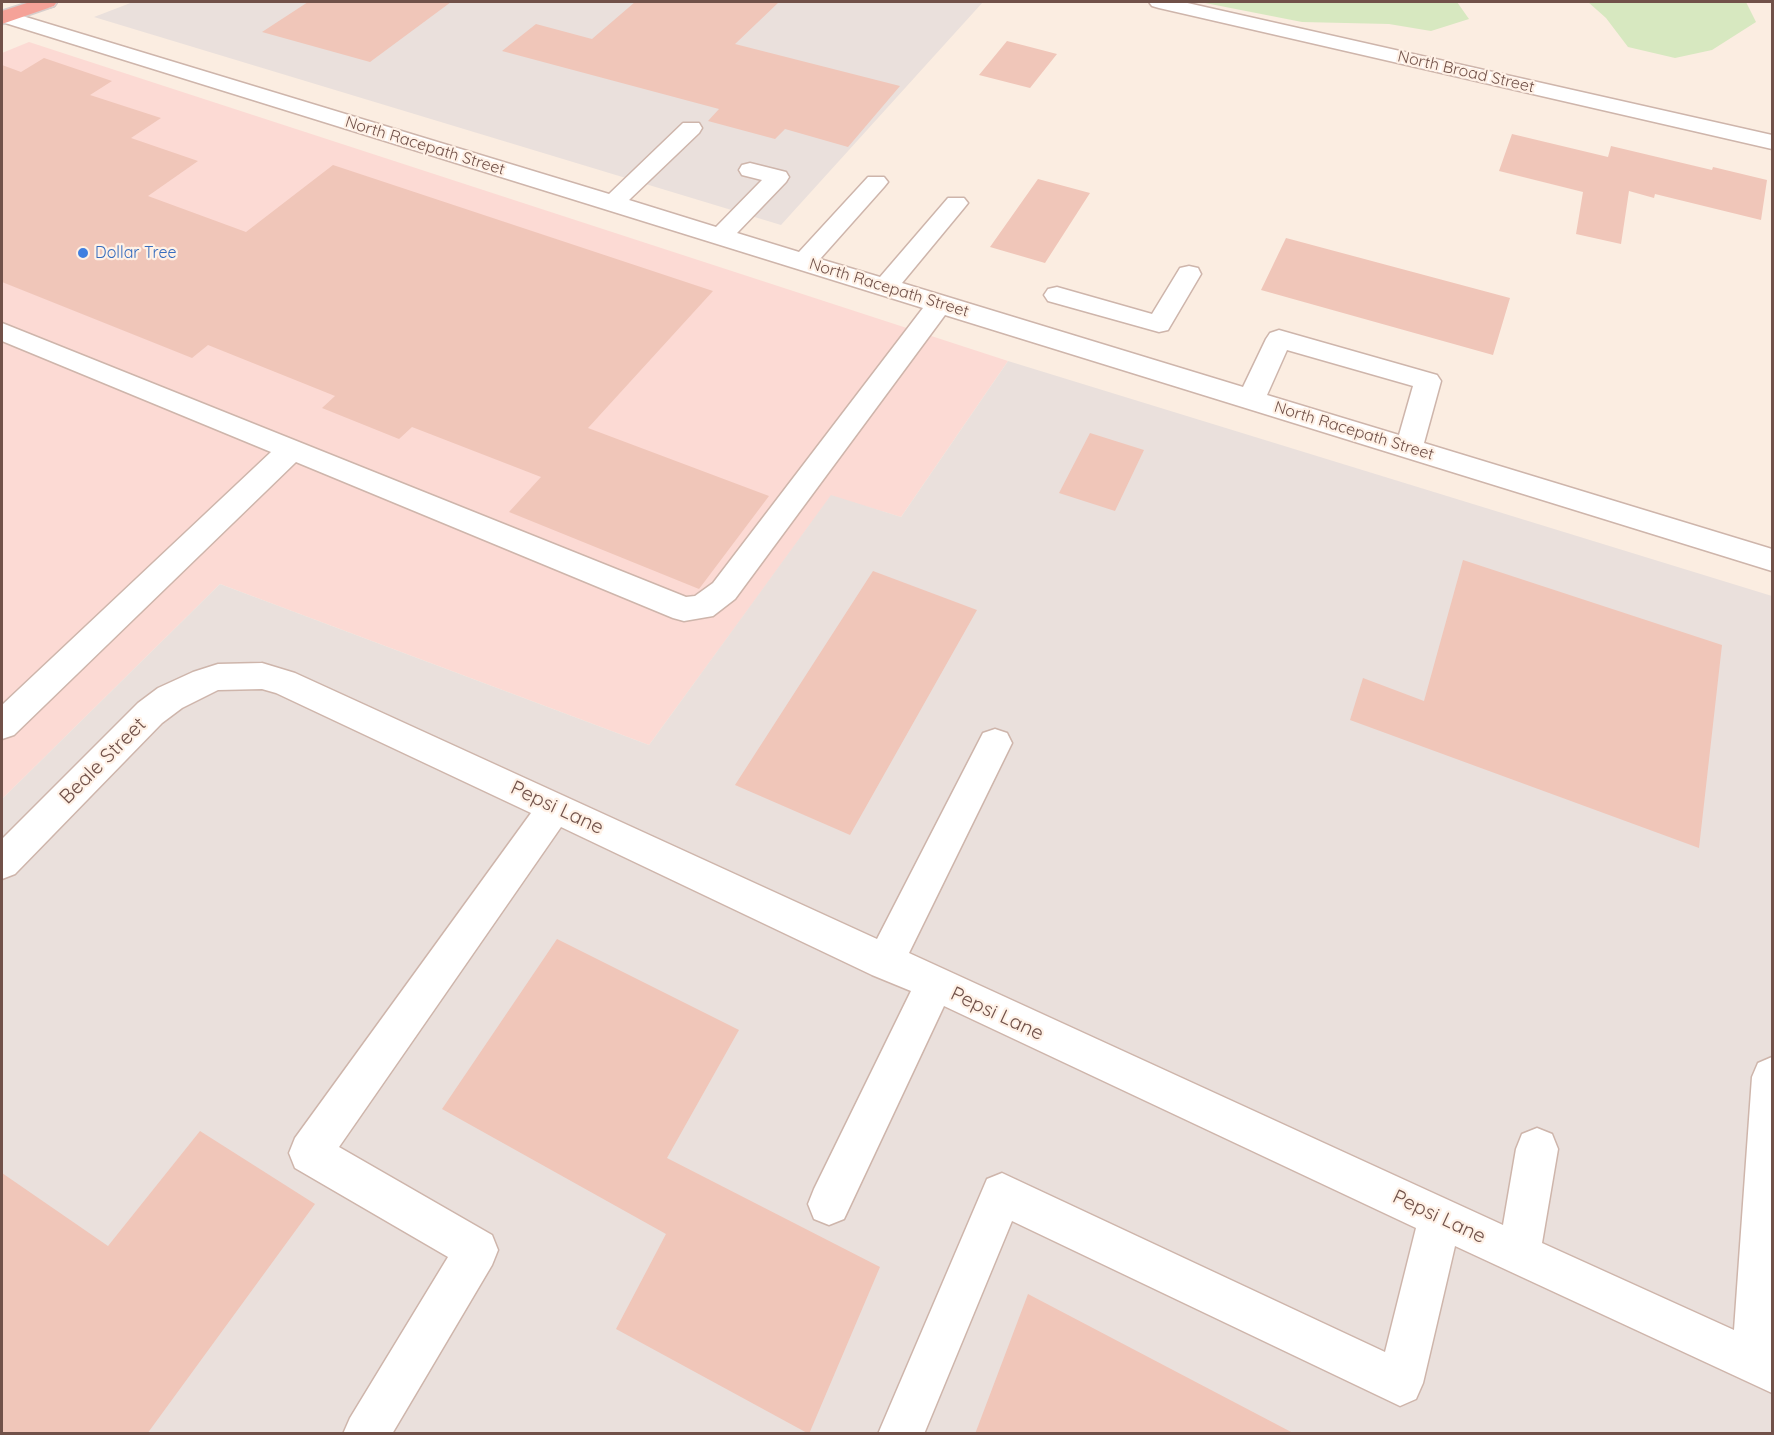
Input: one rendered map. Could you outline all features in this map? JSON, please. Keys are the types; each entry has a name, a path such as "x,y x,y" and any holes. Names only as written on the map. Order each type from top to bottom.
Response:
{"highway":[{"path":"4,18 47,2"}],"street":[{"name":"North Broad Street","path":"1159,2 1773,142"},
{"name":"North Racepath Street","path":"4,18 1773,560"},
{"path":"613,203 691,128"},
{"path":"721,236 778,177 750,170"},
{"path":"804,262 876,182"},
{"path":"885,287 956,202"},
{"path":"1057,295 1160,324 1189,274"},
{"path":"2,331 684,609 702,607 724,591 940,304"},
{"path":"1075,346 1101,308"},
{"path":"1251,400 1280,339 1428,381 1409,448"},
{"path":"2,725 292,449"},
{"name":"Pepsi Lane","path":"218,677 262,676 284,682 934,985 1764,1367"},
{"name":"Beale Street","path":"2,863 150,713 192,685 218,677"},
{"path":"885,962 996,743"},
{"path":"366,1434 477,1250 310,1153 555,807"},
{"path":"829,1204 934,985"},
{"path":"1764,1367 1773,1077"},
{"path":"1519,1254 1537,1149"},
{"path":"901,1434 1002,1194 1400,1383 1440,1218"}],"shaded area":[{"path":"133,2 983,2 781,225 94,17"},
{"path":"29,42 1008,361 901,517 831,496 649,745 220,584 2,799 2,53"},
{"path":"1008,361 1772,596 1772,1433 2,1434 2,799 220,584 649,745 831,495 901,517"}],"green space":[{"path":"1200,2 1457,2 1469,19 1431,31 1389,24 1302,22"},
{"path":"1588,2 1746,2 1756,22 1712,50 1675,58 1628,47 1606,18"}],"building":[{"path":"308,2 451,2 370,62 262,32"},
{"path":"635,2 779,2 735,44 900,86 848,147 785,129 775,139 708,121 719,109 502,51 536,24 592,39"},
{"path":"1007,41 1057,54 1030,88 979,75"},
{"path":"44,58 112,81 90,95 161,118 131,138 198,161 148,196 246,232 333,165 713,291 588,428 769,496 699,589 509,512 541,477 412,427 399,439 322,408 335,396 208,345 192,358 2,282 2,65 21,72"},
{"path":"1512,134 1608,157 1611,146 1712,170 1713,167 1767,180 1761,220 1655,194 1654,198 1629,191 1621,244 1576,234 1583,192 1499,171"},
{"path":"1038,179 1090,193 1045,263 990,247"},
{"path":"1286,238 1510,298 1493,355 1261,290"},
{"path":"1090,433 1144,450 1115,511 1059,493"},
{"path":"1463,560 1722,645 1699,848 1350,720 1363,678 1424,701"},
{"path":"873,571 977,610 850,835 735,785"},
{"path":"557,939 739,1030 667,1158 880,1267 809,1434 616,1329 666,1234 442,1109"},
{"path":"200,1131 315,1204 147,1434 2,1434 2,1173 108,1246"},
{"path":"1028,1294 1295,1434 975,1434"}],"place":[{"name":"Dollar Tree","path":"83,253"}]}
